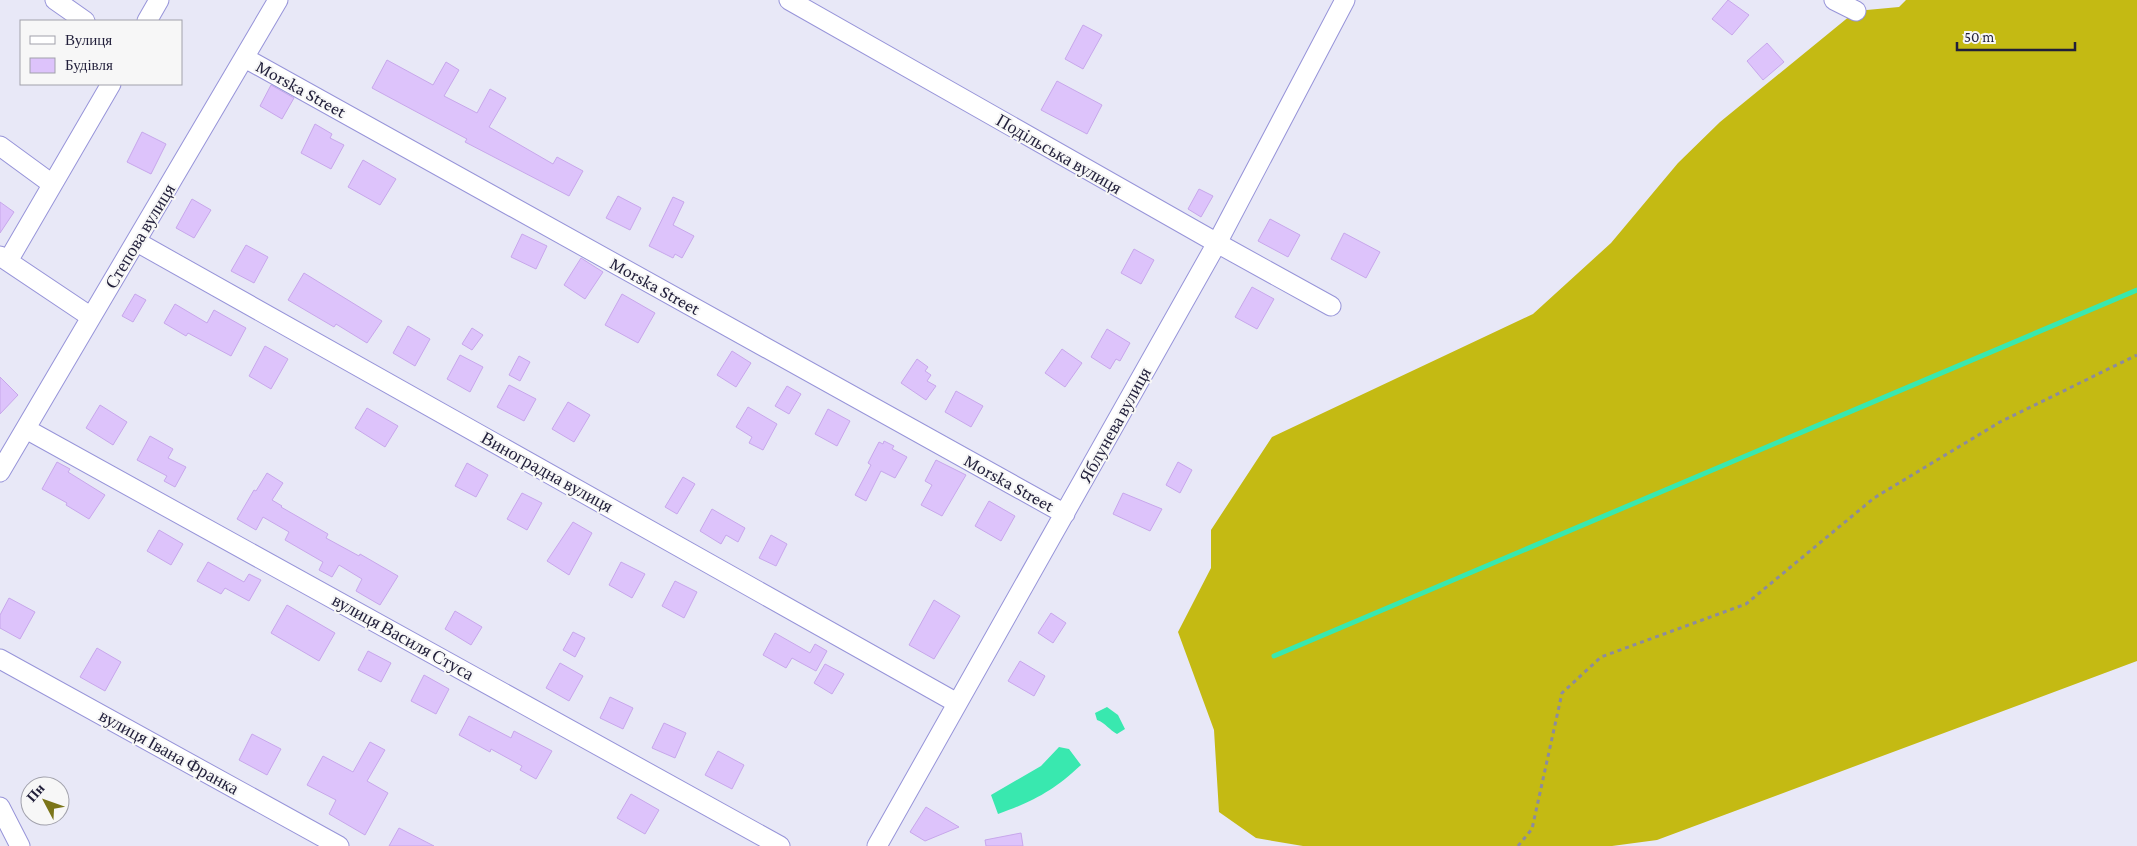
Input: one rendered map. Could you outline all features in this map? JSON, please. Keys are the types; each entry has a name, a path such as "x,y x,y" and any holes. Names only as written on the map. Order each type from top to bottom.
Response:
{"street":[{"path":"55,0 83,20"},
{"path":"148,20 159,0"},
{"name":"Степова вулиця","path":"0,472 278,0"},
{"name":"Подільська вулиця","path":"789,0 1331,306"},
{"name":"Яблунева вулиця","path":"877,846 1217,243 1345,0"},
{"path":"1834,0 1856,12"},
{"name":"Morska Street","path":"245,58 1064,514"},
{"path":"91,317 4,258 52,184 110,85"},
{"path":"0,146 52,184"},
{"name":"Виноградна вулиця","path":"137,242 957,704"},
{"name":"вулиця Василя Стуса","path":"26,428 780,846"},
{"name":"вулиця Івана Франка","path":"0,659 339,846"},
{"path":"0,807 20,846"}],"path":[{"path":"1518,846 1532,829 1562,693 1601,657 1746,604 1874,498 2000,422 2137,355"}],"shaded area":[{"path":"1906,0 2137,0 2137,661 1657,840 1612,846 1303,846 1256,838 1219,812 1214,730 1178,632 1211,568 1211,530 1272,437 1533,314 1611,243 1678,163 1720,122 1856,11 1899,7"},
{"path":"1107,707 1118,715 1125,729 1117,734 1097,720 1095,713"},
{"path":"1059,747 1069,749 1081,765 1061,782 1042,794 1022,805 998,814 991,795 1041,766"}],"building":[{"path":"1728,0 1749,15 1732,35 1712,19"},
{"path":"1083,25 1102,35 1083,69 1065,59"},
{"path":"1767,43 1784,62 1763,80 1747,61"},
{"path":"387,60 433,85 446,62 459,70 444,96 477,113 490,89 506,98 489,127 553,164 557,157 583,171 569,196 465,142 467,139 372,88"},
{"path":"1057,81 1102,105 1087,134 1041,110"},
{"path":"271,85 294,98 282,119 260,106"},
{"path":"315,124 332,134 330,138 344,145 331,169 301,153"},
{"path":"142,132 166,144 151,174 127,162"},
{"path":"363,160 396,179 380,205 348,187"},
{"path":"1199,189 1213,196 1201,217 1188,209"},
{"path":"618,196 641,208 630,230 606,218"},
{"path":"673,197 684,202 673,225 694,236 682,258 675,254 673,258 649,246"},
{"path":"192,199 211,210 194,238 176,228"},
{"path":"0,202 14,212 0,233"},
{"path":"1270,219 1300,235 1288,257 1258,241"},
{"path":"1344,233 1380,252 1366,278 1331,259"},
{"path":"522,234 547,246 536,269 511,257"},
{"path":"246,245 268,257 254,283 231,271"},
{"path":"1134,249 1154,260 1141,284 1121,273"},
{"path":"581,258 603,272 585,299 564,285"},
{"path":"304,273 382,321 367,343 336,324 334,327 288,300"},
{"path":"1252,287 1274,299 1257,329 1235,317"},
{"path":"135,294 146,300 133,322 122,316"},
{"path":"622,294 655,313 638,343 605,325"},
{"path":"175,304 207,323 214,310 246,328 231,356 188,333 186,336 164,323"},
{"path":"408,326 430,339 415,366 393,353"},
{"path":"472,328 483,335 472,350 462,344"},
{"path":"1107,329 1130,343 1120,361 1116,359 1110,369 1091,357"},
{"path":"265,346 288,359 271,389 249,376"},
{"path":"1062,349 1082,363 1065,387 1045,373"},
{"path":"732,351 751,363 736,387 717,375"},
{"path":"460,355 483,367 470,392 447,379"},
{"path":"519,356 530,362 520,381 509,375"},
{"path":"917,359 928,367 925,371 931,375 927,381 936,386 926,400 901,383"},
{"path":"0,377 18,395 0,414"},
{"path":"509,385 536,399 524,421 497,407"},
{"path":"787,386 801,394 789,414 775,406"},
{"path":"956,391 983,406 971,427 945,412"},
{"path":"568,402 590,415 574,442 552,429"},
{"path":"100,405 127,422 113,445 86,428"},
{"path":"748,407 777,424 763,450 749,443 752,437 736,427"},
{"path":"367,408 398,426 385,447 355,428"},
{"path":"828,409 850,421 837,446 815,434"},
{"path":"150,436 173,449 168,458 186,467 175,487 164,481 167,476 137,460"},
{"path":"884,441 894,446 892,449 907,457 895,478 881,471 866,501 855,495 871,465 868,463 879,442 883,444"},
{"path":"936,460 966,475 942,516 921,505 932,485 925,481"},
{"path":"57,462 70,469 68,472 105,495 89,519 66,505 67,503 42,489"},
{"path":"1178,462 1192,470 1180,493 1166,485"},
{"path":"467,463 488,475 476,497 455,486"},
{"path":"267,473 283,483 272,500 328,534 326,538 359,556 360,554 398,576 380,605 356,591 362,579 339,565 332,577 319,570 323,562 285,540 289,532 263,517 256,530 237,519 254,490 256,491"},
{"path":"683,477 695,484 677,514 665,507"},
{"path":"522,493 542,503 527,530 507,519"},
{"path":"1123,493 1162,509 1150,531 1113,514"},
{"path":"989,501 1015,516 1001,541 975,526"},
{"path":"712,509 745,528 738,542 726,535 721,544 700,531"},
{"path":"573,522 592,533 569,575 547,561"},
{"path":"159,530 183,544 171,565 147,551"},
{"path":"771,535 787,544 776,566 759,558"},
{"path":"208,562 244,582 249,574 261,580 249,601 225,588 221,594 197,581"},
{"path":"621,562 645,574 632,598 609,585"},
{"path":"675,581 697,592 684,618 662,606"},
{"path":"9,598 35,612 20,639 0,628 0,615"},
{"path":"934,600 960,616 934,659 909,645"},
{"path":"287,605 335,633 319,661 271,633"},
{"path":"455,611 482,627 471,645 445,629"},
{"path":"1051,613 1066,623 1053,643 1038,633"},
{"path":"573,632 585,638 575,657 563,650"},
{"path":"775,633 810,653 815,644 827,651 816,671 792,658 786,668 763,655"},
{"path":"97,648 121,662 105,691 80,677"},
{"path":"368,651 391,663 381,682 358,670"},
{"path":"1020,661 1045,676 1034,696 1008,681"},
{"path":"560,663 583,676 569,701 546,688"},
{"path":"825,664 844,674 832,694 814,683"},
{"path":"424,675 449,689 436,714 411,701"},
{"path":"610,697 633,708 623,729 600,718"},
{"path":"469,716 511,738 514,731 552,751 536,779 520,770 522,766 491,749 490,752 459,735"},
{"path":"664,723 686,733 675,758 652,748"},
{"path":"252,734 281,749 267,775 239,760"},
{"path":"370,742 385,750 367,781 388,793 365,835 329,814 336,800 307,785 323,756 353,772"},
{"path":"718,751 744,765 732,789 705,775"},
{"path":"631,794 659,810 645,834 617,818"},
{"path":"926,807 959,827 925,841 910,832"},
{"path":"399,828 434,846 389,846"},
{"path":"1021,833 1023,846 986,846 985,840"}],"waterway":[{"path":"1274,656 2137,290"}]}
